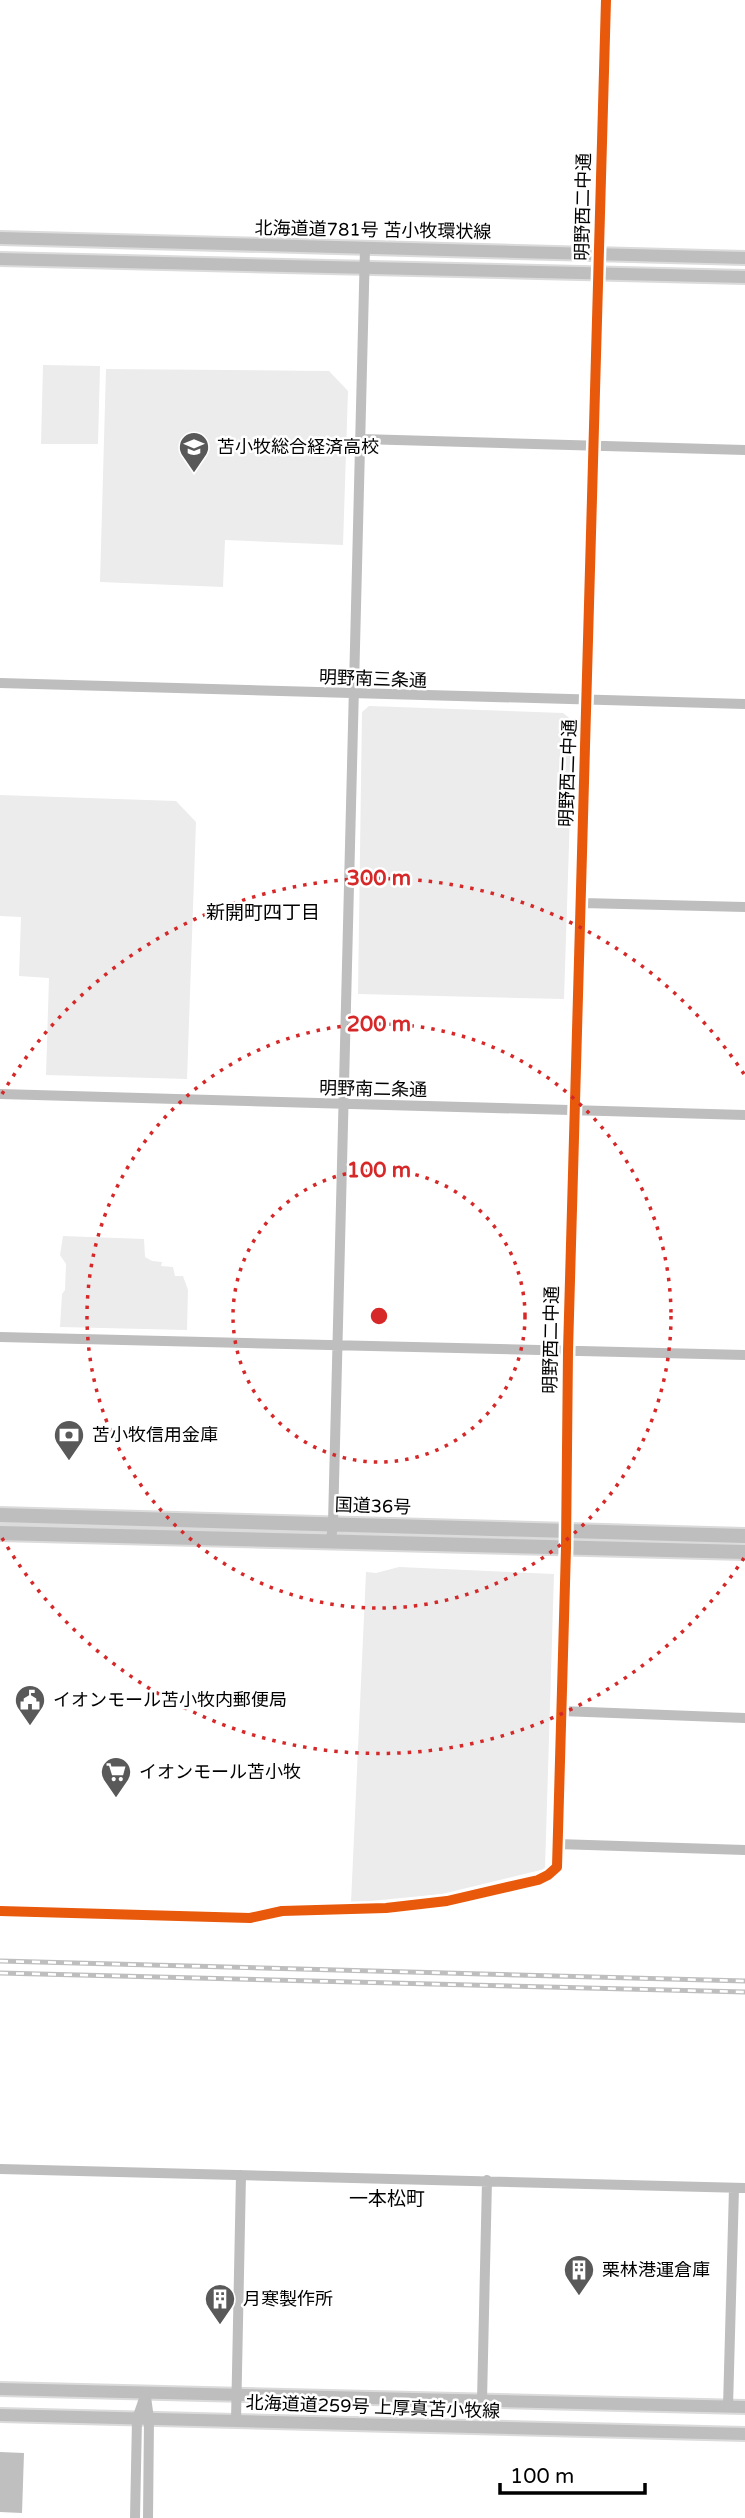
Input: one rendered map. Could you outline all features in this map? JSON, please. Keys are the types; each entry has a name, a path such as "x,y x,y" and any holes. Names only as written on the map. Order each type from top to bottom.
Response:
{"highway":[{"name":"国道36号","path":"0,1515 745,1536"},
{"name":"国道36号","path":"0,1533 745,1552"}],"main road":[{"name":"北海道道781号 苫小牧環状線","path":"0,238 745,258"},
{"name":"北海道道781号 苫小牧環状線","path":"0,259 745,276"},
{"name":"北海道道259号 上厚真苫小牧線","path":"0,2389 745,2407"},
{"name":"北海道道259号 上厚真苫小牧線","path":"0,2415 745,2434"}],"street":[{"name":"明野西二中通","path":"0,1911 250,1918 282,1911 386,1908 447,1902 538,1880 557,1867 566,1548 568,1351 606,0"},
{"path":"331,1541 365,248"},
{"path":"361,439 745,450"},
{"name":"明野南三条通","path":"0,683 745,704"},
{"path":"582,903 745,907"},
{"name":"明野南二条通","path":"0,1094 745,1115"},
{"path":"0,1338 745,1355"},
{"path":"561,1711 745,1718"},
{"path":"558,1844 745,1850"},
{"path":"0,2169 745,2188"},
{"path":"236,2421 241,2175"},
{"path":"482,2401 487,2180"},
{"path":"728,2407 734,2188"},
{"path":"135,2518 146,2393"},
{"path":"143,2419 148,2518"}],"shaded area":[{"path":"43,365 100,366 98,444 41,444"},
{"path":"106,369 329,371 348,391 343,545 225,540 223,587 100,582"},
{"path":"369,706 563,713 573,721 564,999 358,994 362,712"},
{"path":"0,795 176,801 196,822 187,1079 46,1075 49,978 19,976 21,917 0,916"},
{"path":"63,1236 144,1239 145,1257 162,1262 161,1266 173,1267 175,1276 183,1276 188,1290 187,1330 60,1327 66,1264 60,1255"},
{"path":"399,1567 554,1574 545,1869 442,1894 351,1903 366,1572 376,1573"},
{"path":"0,2452 24,2453 22,2513 0,2512"}],"railway":[{"path":"0,1961 745,1981"},
{"path":"0,1973 745,1992"}],"cycle path":[{"path":"0,1911 250,1918 282,1911 386,1908 447,1901 538,1880 557,1867 566,1548 568,1351 606,0"}],"place":[{"name":"苫小牧総合経済高校","path":"194,474"},
{"name":"苫小牧信用金庫","path":"69,1462"},
{"name":"イオンモール苫小牧内郵便局","path":"30,1727"},
{"name":"イオンモール苫小牧","path":"116,1799"},
{"name":"栗林港運倉庫","path":"579,2297"},
{"name":"月寒製作所","path":"220,2326"}],"district":[{"name":"新開町四丁目","path":"263,912"},
{"name":"一本松町","path":"387,2198"}]}
